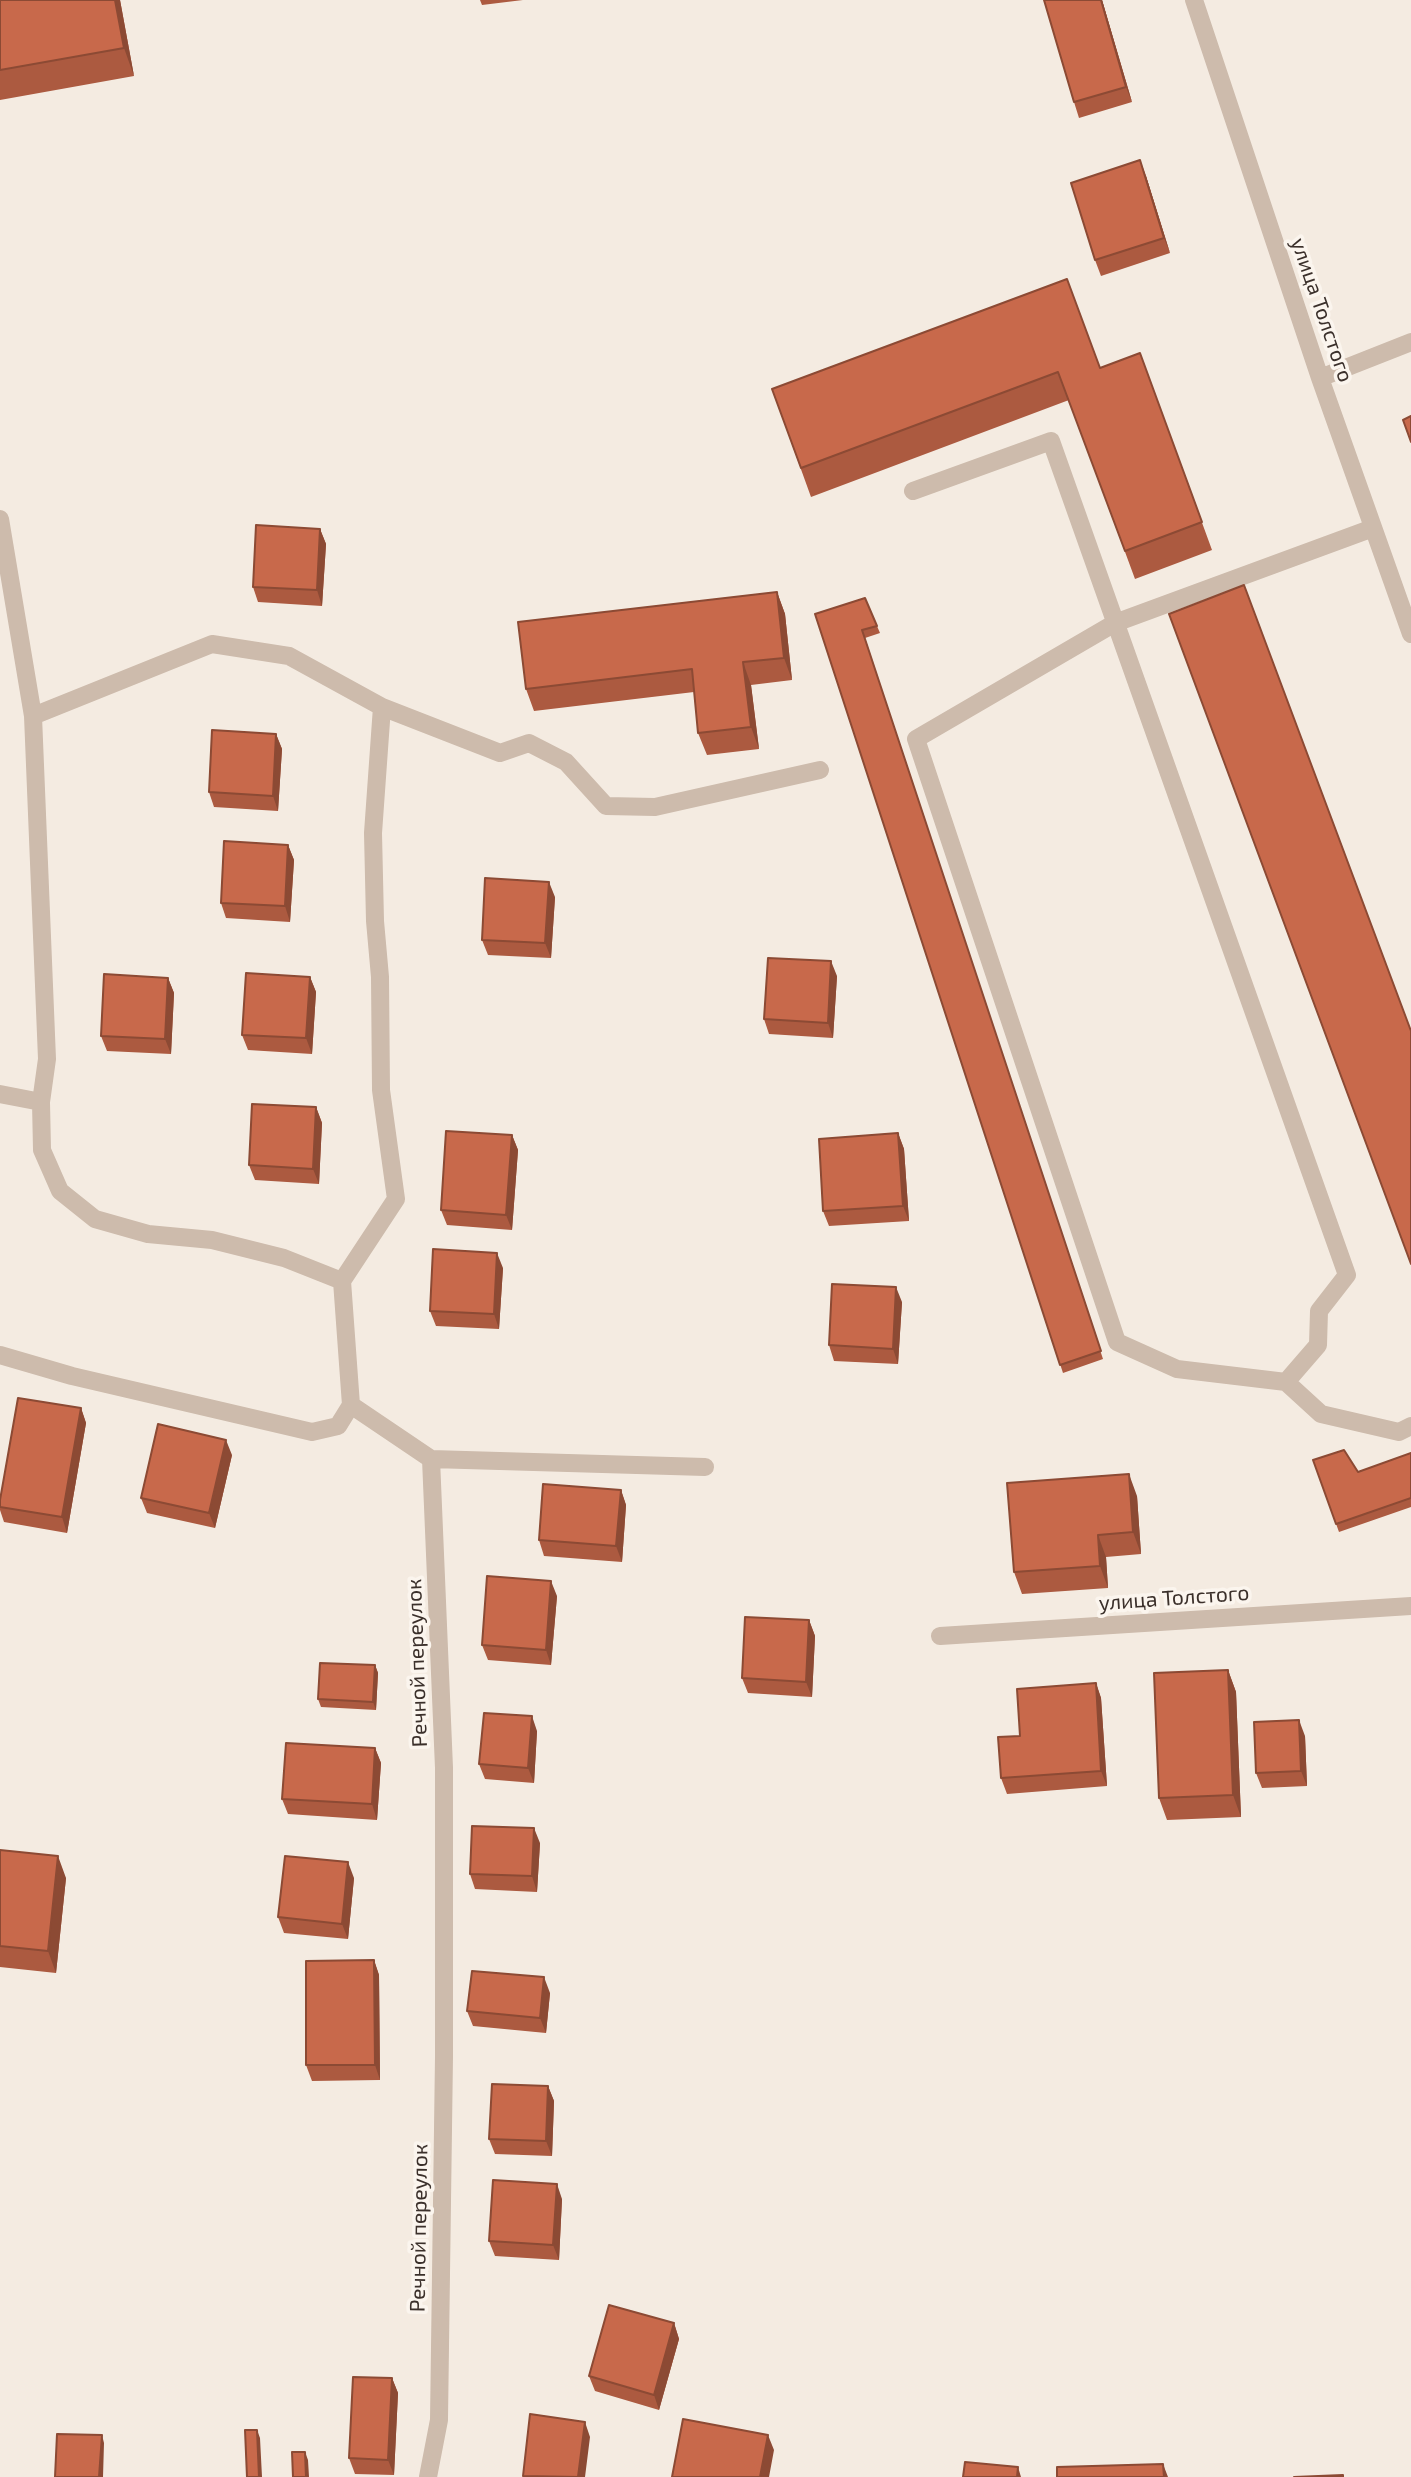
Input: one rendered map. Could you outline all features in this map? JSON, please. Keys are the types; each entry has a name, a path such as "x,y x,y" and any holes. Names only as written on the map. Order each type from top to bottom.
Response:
{"street":[{"name":"улица Толстого","path":"1194,0 1321,378 1411,634"},
{"path":"1321,378 1411,342"},
{"path":"913,491 1051,441 1347,1275 1319,1311 1318,1345 1286,1382"},
{"path":"0,519 33,716 47,1059 41,1102 42,1150 60,1191 95,1219 148,1234 212,1240 284,1258 342,1281"},
{"path":"1373,528 1115,623 916,740 1117,1342 1177,1368 1286,1382 1321,1414 1399,1432 1411,1426"},
{"path":"33,716 212,644 289,656 382,707 500,753 529,743 566,762 606,806 655,807 820,770"},
{"path":"0,1355 72,1376 312,1432 338,1426 351,1405 342,1281 396,1199 381,1090 380,977 375,921 373,833 382,707"},
{"path":"0,1094 41,1102"},
{"path":"351,1405 431,1459 705,1467"},
{"name":"Речной переулок","path":"428,2477 439,2420 444,2056 444,1768 431,1459"},
{"name":"улица Толстого","path":"940,1636 1411,1606"}],"building":[{"path":"0,0 115,0 124,48 0,70"},
{"path":"1044,0 1101,0 1126,87 1074,102"},
{"path":"1140,160 1164,238 1095,260 1071,183"},
{"path":"1067,279 1100,368 1140,353 1202,522 1125,551 1058,372 801,468 772,389"},
{"path":"1411,416 1411,442 1403,420"},
{"path":"256,525 320,529 317,590 253,587"},
{"path":"1244,585 1411,1031 1411,1264 1169,614"},
{"path":"777,592 784,658 743,662 751,727 698,733 692,669 526,689 518,622"},
{"path":"865,598 877,626 862,630 1101,1351 1060,1365 815,614"},
{"path":"212,730 276,734 273,796 209,792"},
{"path":"224,841 288,845 285,906 221,903"},
{"path":"485,878 549,882 545,943 482,940"},
{"path":"768,958 831,961 828,1023 764,1019"},
{"path":"246,973 310,977 306,1038 242,1035"},
{"path":"104,974 168,978 165,1039 101,1036"},
{"path":"252,1104 316,1107 313,1169 249,1165"},
{"path":"446,1131 512,1135 506,1215 441,1210"},
{"path":"898,1133 903,1206 823,1211 819,1139"},
{"path":"433,1249 497,1253 494,1314 430,1311"},
{"path":"832,1284 896,1287 893,1349 829,1345"},
{"path":"18,1398 81,1408 62,1517 0,1507"},
{"path":"158,1424 226,1440 209,1513 141,1498"},
{"path":"1344,1450 1358,1472 1411,1453 1411,1498 1336,1524 1313,1460"},
{"path":"1129,1474 1133,1532 1098,1535 1100,1566 1014,1572 1007,1483"},
{"path":"543,1484 621,1490 616,1546 539,1540"},
{"path":"487,1576 551,1581 546,1650 482,1645"},
{"path":"745,1617 809,1620 806,1682 742,1678"},
{"path":"320,1663 375,1665 373,1702 318,1699"},
{"path":"1228,1670 1233,1795 1159,1798 1154,1673"},
{"path":"1096,1683 1101,1771 1001,1778 998,1737 1020,1736 1017,1689"},
{"path":"484,1713 532,1716 528,1768 479,1764"},
{"path":"1299,1720 1301,1771 1256,1773 1254,1722"},
{"path":"286,1743 375,1748 372,1804 282,1799"},
{"path":"472,1826 534,1828 532,1876 470,1874"},
{"path":"0,1850 58,1856 48,1951 0,1946"},
{"path":"285,1856 348,1862 342,1924 278,1917"},
{"path":"374,1960 375,2065 306,2065 306,1961"},
{"path":"472,1971 544,1977 540,2018 467,2011"},
{"path":"492,2084 548,2086 546,2141 489,2139"},
{"path":"493,2180 557,2184 553,2245 489,2241"},
{"path":"609,2305 674,2323 654,2395 589,2376"},
{"path":"353,2377 392,2378 388,2460 349,2458"},
{"path":"530,2414 585,2422 578,2477 523,2476"},
{"path":"683,2419 768,2435 760,2477 672,2477"},
{"path":"245,2430 257,2430 259,2477 247,2477"},
{"path":"57,2434 102,2435 99,2477 55,2477"},
{"path":"292,2452 305,2452 306,2477 293,2477"},
{"path":"965,2462 1018,2467 1017,2477 963,2477"},
{"path":"1163,2464 1164,2477 1057,2477 1057,2467"},
{"path":"1343,2475 1343,2477 1294,2477"}]}
